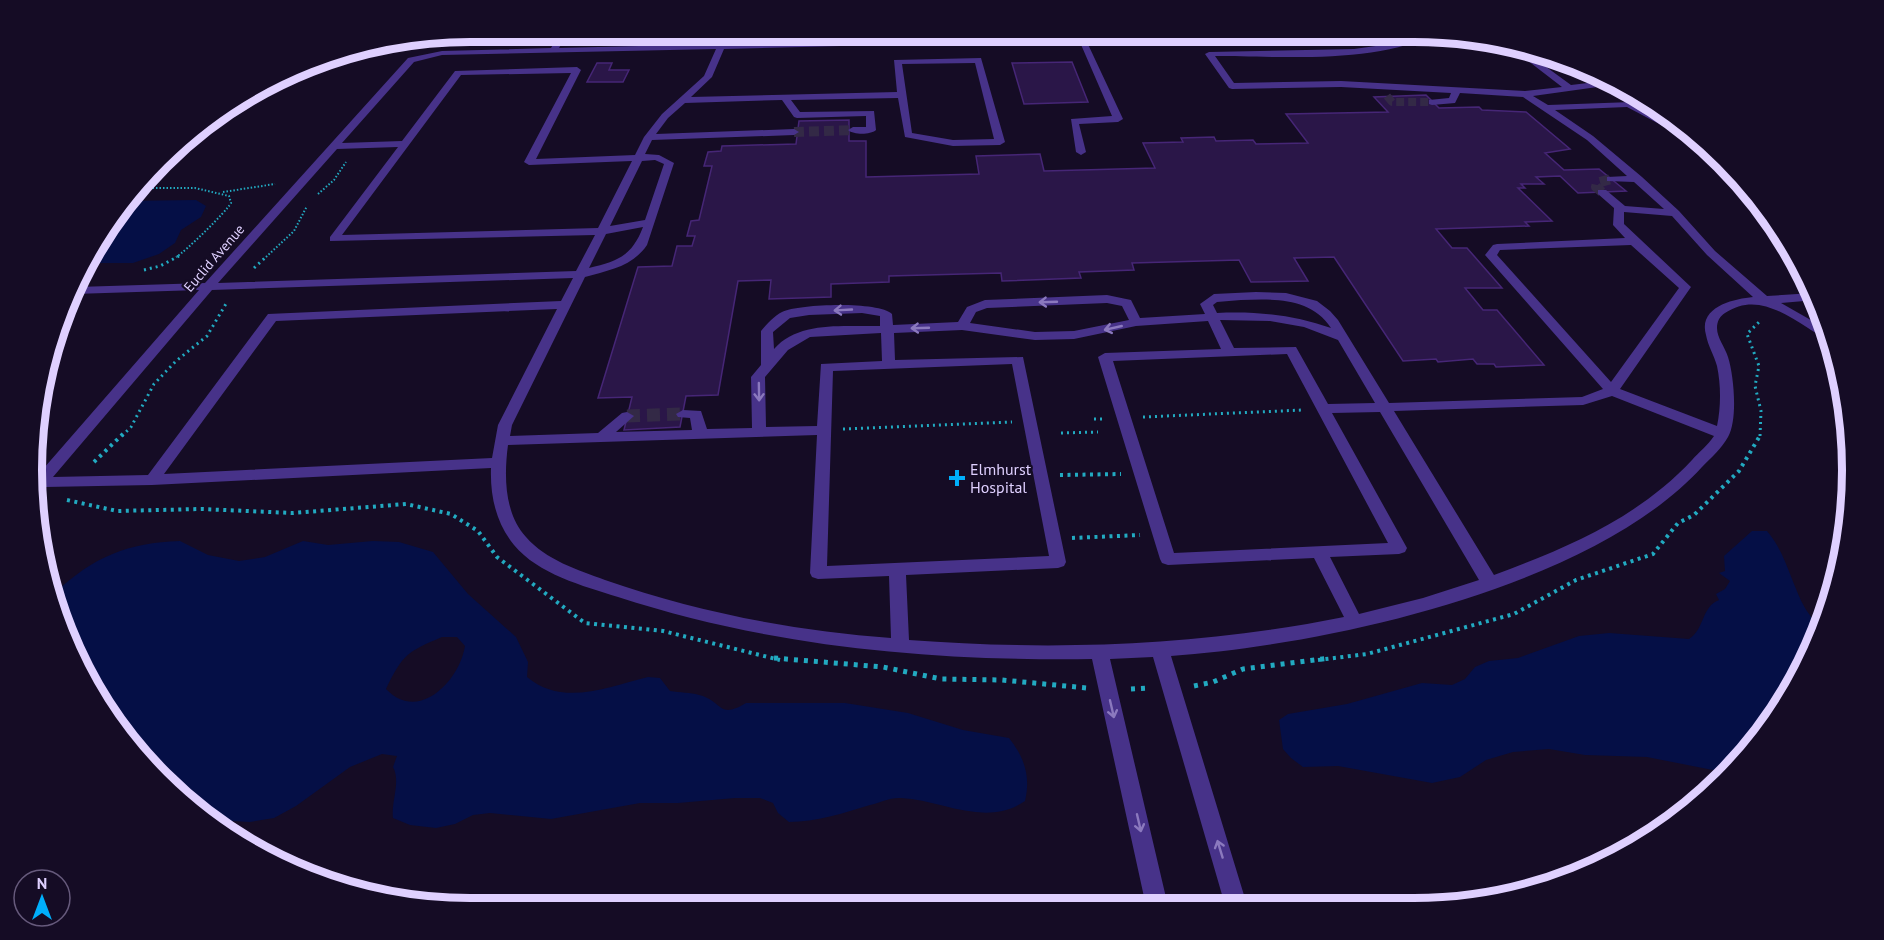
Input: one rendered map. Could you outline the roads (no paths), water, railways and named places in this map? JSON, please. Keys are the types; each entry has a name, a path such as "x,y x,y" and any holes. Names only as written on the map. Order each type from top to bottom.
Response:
{"street":[{"path":"553,51 558,42"},
{"path":"724,42 708,77 664,116 637,159 506,424 501,441 499,491 512,530 534,554 578,577 648,601 736,622 835,640 934,650 1099,652 1160,650 1211,646 1355,622 1490,583 1583,545 1648,509 1685,480 1723,434 1724,369 1721,354 1712,339 1713,316 1722,308 1731,305 1805,298"},
{"path":"553,51 947,42"},
{"path":"1082,152 1074,121 1118,119 1083,42"},
{"path":"1411,42 1377,50 1209,54 1232,86 1377,86 1525,94 1595,83"},
{"name":"Euclid Avenue","path":"42,479 208,287 418,52 553,51"},
{"path":"1529,58 1569,88"},
{"path":"978,60 1000,142 953,143 908,135 901,95 897,62 978,60"},
{"path":"82,291 581,274 615,264 638,251 649,223 669,163 656,157 529,162 577,70 458,73 334,239 603,231 649,223"},
{"path":"1377,86 1387,96"},
{"path":"1432,102 1452,101 1456,92"},
{"path":"1525,94 1590,138 1638,179 1675,213 1711,253 1764,300 1818,330"},
{"path":"682,100 784,97 820,99 901,95"},
{"path":"784,97 797,115"},
{"path":"1548,108 1629,104 1666,124"},
{"path":"773,133 797,115 871,114 871,130 853,130"},
{"path":"649,137 794,132"},
{"path":"333,146 405,144"},
{"path":"1611,179 1638,179"},
{"path":"1602,192 1619,208 1675,213"},
{"path":"1323,409 1583,401 1612,391 1685,287 1619,225 1619,208"},
{"path":"1634,241 1497,247 1491,255 1612,391 1723,434"},
{"path":"1229,352 1206,304 1214,298 1286,298 1310,302 1324,312 1343,337 1383,408 1490,583"},
{"path":"962,326 971,309 985,304 1107,300 1127,303 1136,322"},
{"path":"152,480 272,317 565,304"},
{"path":"768,366 767,332 786,315 862,309 886,314 889,364"},
{"path":"759,433 758,376 783,347 807,333 962,326 1035,336 1074,335 1136,322 1270,316 1307,324 1343,337"},
{"path":"1291,350 1323,409 1399,548 1168,559 1105,357 1291,350"},
{"path":"1018,360 1058,562 818,573 826,367 889,364 1018,360"},
{"path":"683,414 696,414 700,436"},
{"path":"601,438 627,416"},
{"path":"501,441 824,430"},
{"path":"42,484 499,464"},
{"path":"1319,551 1355,622"},
{"path":"897,569 900,646"},
{"path":"1160,650 1234,898"},
{"path":"1099,652 1155,898"}],"tunnel":[{"path":"1387,96 1392,102 1432,102"},
{"path":"794,132 853,130"},
{"path":"1602,192 1596,187 1597,183 1611,179"},
{"path":"627,416 683,414"}],"place":[{"name":"Elmhurst Hospital","path":"957,478"}]}
